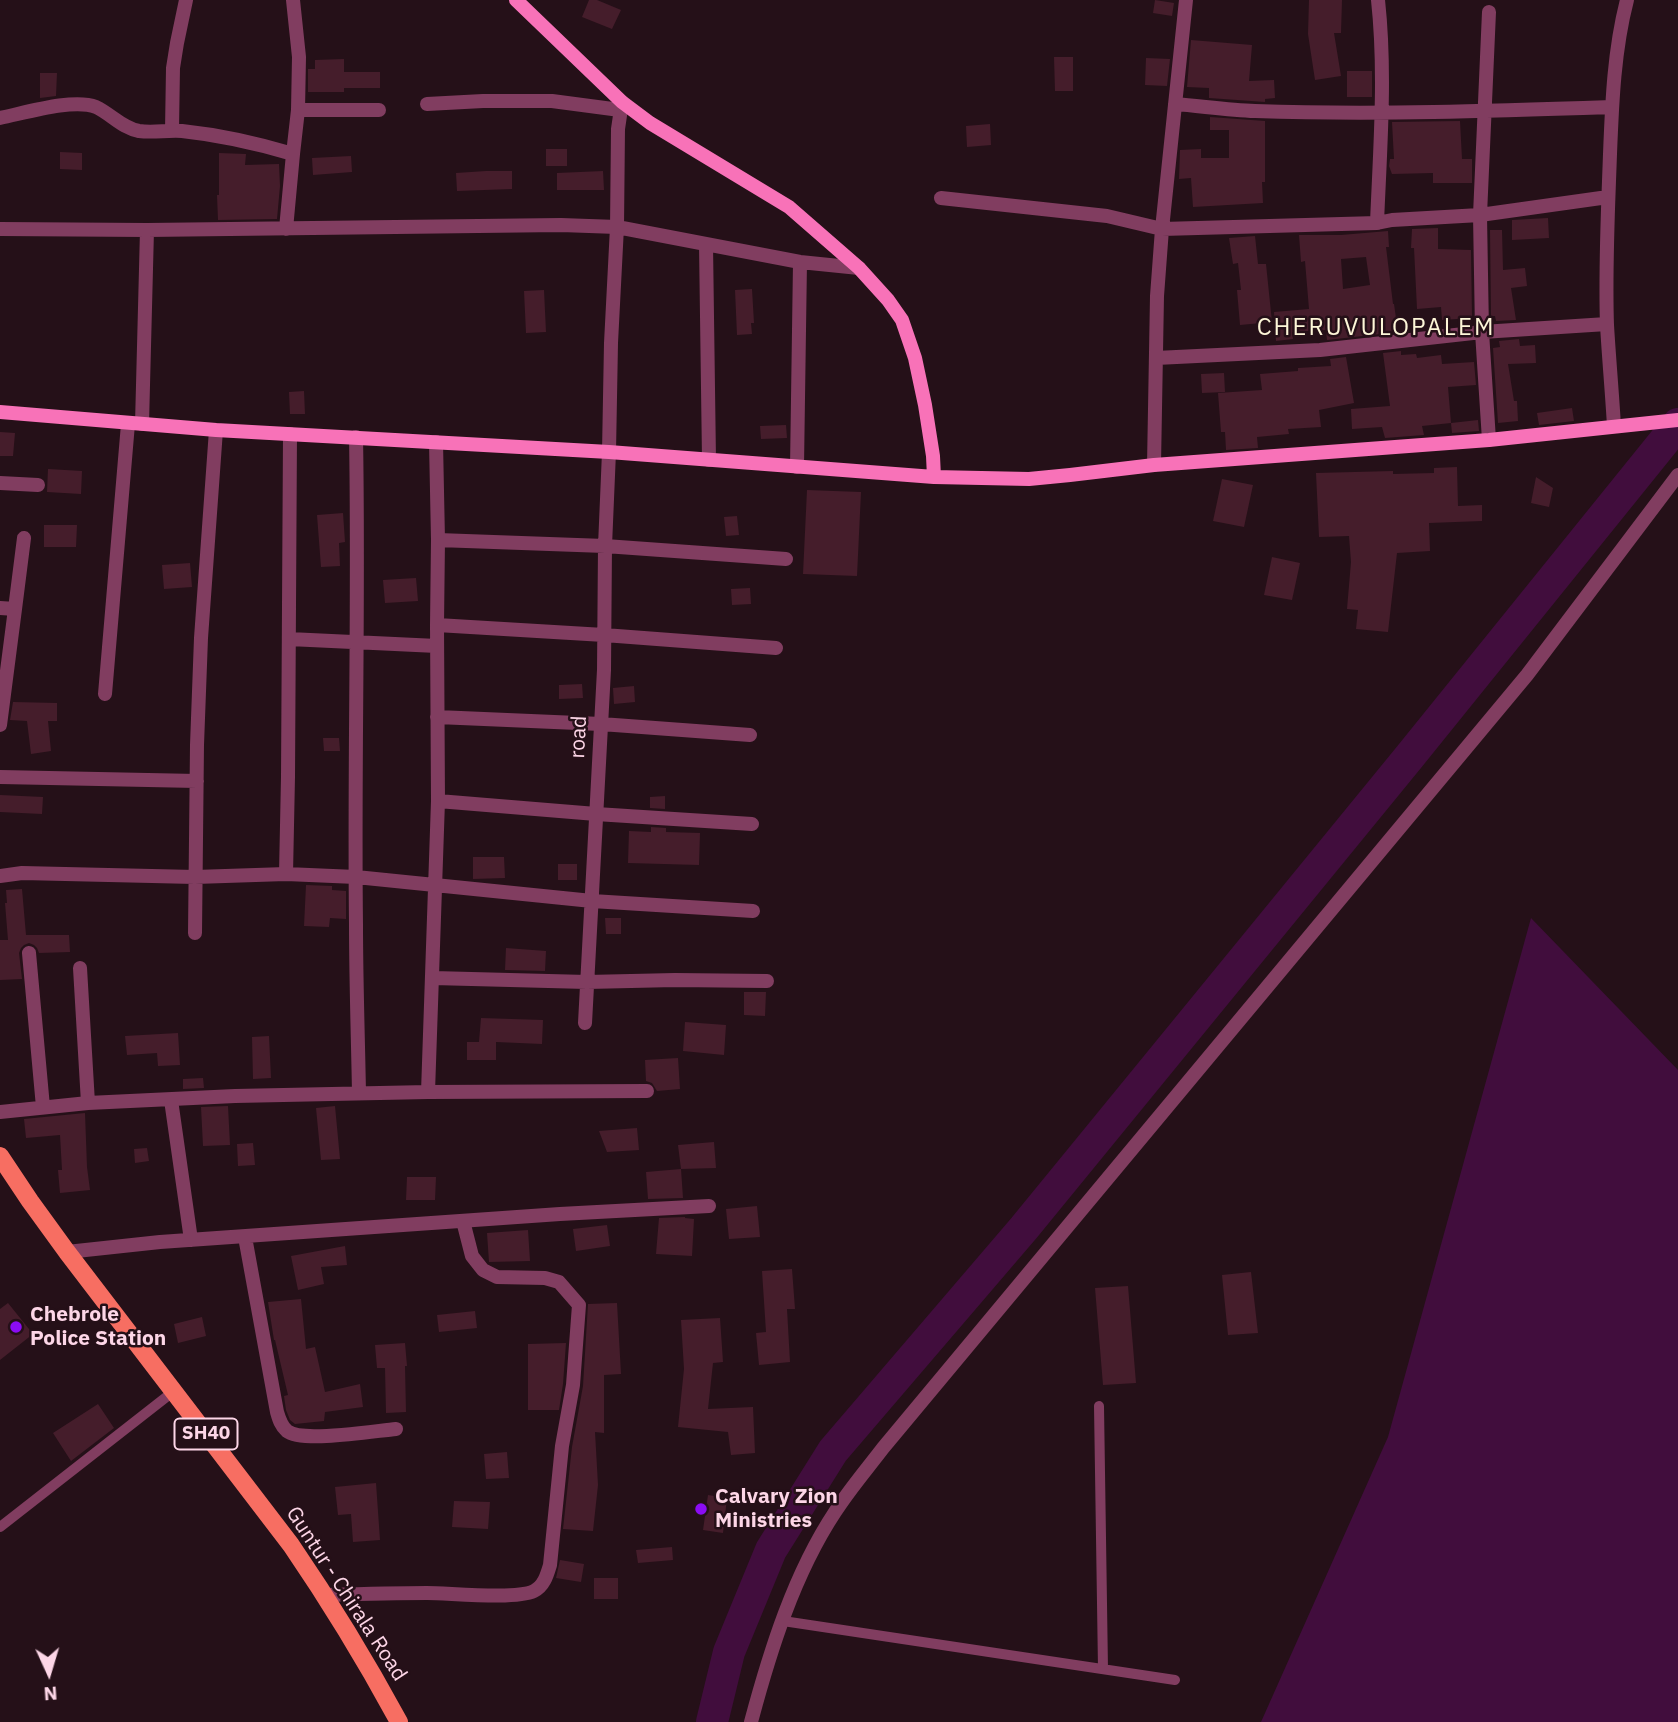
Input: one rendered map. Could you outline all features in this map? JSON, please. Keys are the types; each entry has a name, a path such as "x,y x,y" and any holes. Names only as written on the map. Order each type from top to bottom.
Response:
{"main road":[{"name":"Guntur - Chirala Road","path":"0,1156 67,1252 292,1545 399,1722"}],"street":[{"path":"172,131 173,68 186,0"},
{"path":"286,229 298,110 299,57 293,0"},
{"path":"516,0 621,106 789,206 859,268 888,300 902,320 915,358 925,405 934,477"},
{"path":"1154,465 1162,229 1186,0"},
{"path":"1377,223 1381,112 1378,0"},
{"path":"1614,426 1607,324 1608,197 1612,107 1621,26 1627,0"},
{"path":"1489,12 1480,215 1482,332 1489,440"},
{"path":"428,104 552,101 621,106"},
{"path":"0,118 81,104 96,107 134,130 209,134 235,138 293,154"},
{"path":"1175,104 1253,111 1381,112 1484,112 1612,107"},
{"name":"road","path":"585,1023 601,724 611,343 621,106"},
{"path":"298,110 379,110"},
{"path":"941,198 1107,216 1162,229 1377,223 1480,215 1608,197"},
{"path":"0,229 561,225 617,227 800,262 859,268"},
{"path":"105,694 135,424 147,230"},
{"path":"706,244 709,460"},
{"path":"797,467 800,262"},
{"path":"1156,358 1320,350 1482,332 1607,324"},
{"path":"0,412 216,430 609,452 934,477 1029,478 1154,465 1489,440 1678,420"},
{"path":"195,933 201,638 216,430"},
{"path":"286,874 290,434"},
{"path":"356,437 359,1093"},
{"path":"428,1092 438,801 436,442"},
{"path":"751,1722 766,1667 783,1621 812,1552 835,1512 883,1448 1527,675 1678,475"},
{"path":"0,483 38,485"},
{"path":"0,725 24,538"},
{"path":"438,540 605,546 786,559"},
{"path":"0,608 15,609"},
{"path":"437,625 776,648"},
{"path":"289,639 437,646"},
{"path":"437,717 601,724 750,735"},
{"path":"0,777 197,781"},
{"path":"438,801 752,824"},
{"path":"0,876 22,873 195,877 286,874 356,877 592,901 753,911"},
{"path":"29,953 43,1107"},
{"path":"80,968 88,1103"},
{"path":"432,978 587,982 767,981"},
{"path":"0,1112 88,1103 235,1096 647,1091"},
{"path":"171,1100 191,1240"},
{"path":"67,1252 191,1240 709,1206"},
{"path":"324,1594 509,1595 536,1591 545,1580 550,1565 562,1446 573,1385 579,1305 559,1282 545,1278 497,1278 483,1270 472,1256 463,1221"},
{"path":"245,1237 277,1412 282,1426 288,1433 298,1437 396,1429"}],"lane":[{"path":"0,1527 174,1391"},
{"path":"1099,1406 1103,1669"},
{"path":"783,1621 1175,1680"}],"shaded area":[{"path":"1531,918 1678,1070 1678,1722 1261,1722 1388,1437"}],"building":[{"path":"589,0 597,0 621,10 612,29 582,17"},
{"path":"1155,0 1174,3 1172,16 1153,13"},
{"path":"1309,0 1342,0 1341,33 1334,33 1341,76 1315,80 1308,34"},
{"path":"1191,40 1252,45 1249,81 1274,80 1275,98 1265,99 1265,102 1209,98 1209,88 1187,87"},
{"path":"1054,57 1073,57 1073,91 1055,91"},
{"path":"1146,58 1170,59 1167,86 1145,85"},
{"path":"344,59 344,72 380,72 380,88 308,92 308,69 315,69 315,60"},
{"path":"1347,71 1372,71 1372,97 1347,97"},
{"path":"40,73 57,73 56,96 40,98"},
{"path":"1210,117 1265,121 1263,203 1193,207 1191,178 1179,179 1180,150 1201,149 1201,158 1229,158 1229,130 1210,130"},
{"path":"1460,121 1462,159 1472,159 1472,183 1433,183 1433,173 1392,174 1389,166 1390,159 1394,159 1392,122"},
{"path":"990,124 991,145 967,147 966,126"},
{"path":"546,149 567,149 567,166 546,166"},
{"path":"60,152 82,153 82,170 60,169"},
{"path":"219,153 246,154 245,165 279,164 277,219 218,220"},
{"path":"351,156 352,172 313,175 312,158"},
{"path":"512,171 512,189 457,191 456,173"},
{"path":"603,171 604,190 557,190 557,173"},
{"path":"1548,218 1549,238 1512,240 1512,220"},
{"path":"1438,228 1438,249 1471,250 1472,318 1442,320 1441,307 1417,309 1414,248 1411,248 1412,229"},
{"path":"1490,230 1502,230 1503,270 1525,268 1527,286 1511,288 1516,320 1496,321 1495,316 1491,316"},
{"path":"1388,231 1389,247 1386,247 1398,332 1327,340 1326,330 1292,332 1293,339 1276,341 1274,312 1309,309 1305,261 1301,262 1299,235","holes":["1366,257 1370,285 1343,289 1341,259"]},
{"path":"1255,236 1258,264 1266,264 1272,322 1240,325 1237,290 1241,290 1238,263 1233,264 1229,238"},
{"path":"752,289 752,334 737,335 735,290"},
{"path":"544,290 546,332 526,333 524,291"},
{"path":"1519,339 1520,346 1535,345 1536,363 1508,364 1514,401 1517,401 1518,421 1498,423 1493,348 1500,347 1499,341"},
{"path":"1401,351 1401,355 1416,354 1417,358 1441,355 1442,364 1474,362 1476,385 1448,387 1451,423 1422,426 1424,435 1385,438 1382,427 1352,429 1351,409 1390,406 1383,353"},
{"path":"1346,357 1354,403 1319,410 1321,427 1288,429 1289,434 1257,437 1258,448 1226,450 1225,432 1221,432 1218,393 1262,390 1260,374 1331,366 1330,359"},
{"path":"1224,373 1225,392 1202,393 1201,374"},
{"path":"304,391 305,414 290,414 289,392"},
{"path":"1572,408 1574,421 1539,425 1537,413"},
{"path":"1478,420 1479,431 1452,433 1451,423"},
{"path":"786,425 787,438 761,439 760,426"},
{"path":"0,432 15,433 13,456 0,456"},
{"path":"1457,467 1458,506 1482,505 1482,521 1429,523 1430,551 1397,553 1388,632 1356,629 1358,610 1347,609 1351,562 1349,536 1319,537 1316,473 1434,473 1434,468"},
{"path":"48,469 82,471 81,494 47,492"},
{"path":"1536,477 1553,488 1549,507 1531,503"},
{"path":"1222,479 1253,485 1244,527 1213,521"},
{"path":"807,490 861,492 857,576 803,574"},
{"path":"343,513 345,542 339,543 340,566 321,567 317,515"},
{"path":"737,516 739,535 726,536 724,517"},
{"path":"44,525 77,525 76,547 44,547"},
{"path":"1272,557 1300,563 1292,600 1264,595"},
{"path":"190,563 192,587 164,589 162,565"},
{"path":"416,578 418,601 385,603 383,580"},
{"path":"750,588 751,604 732,605 731,589"},
{"path":"582,684 583,698 559,699 559,685"},
{"path":"634,686 635,702 614,704 613,688"},
{"path":"13,702 57,703 57,721 48,721 51,751 31,754 27,721 10,720"},
{"path":"323,738 339,738 340,751 324,751"},
{"path":"0,795 43,797 42,814 0,812"},
{"path":"665,796 665,809 650,808 650,797"},
{"path":"651,827 666,828 666,832 700,833 699,865 628,863 629,831 651,832"},
{"path":"473,857 504,857 505,878 473,879"},
{"path":"558,864 577,864 577,880 558,880"},
{"path":"306,885 332,886 332,890 346,891 346,919 330,918 329,927 304,926"},
{"path":"22,889 26,935 69,935 70,952 39,953 34,945 24,945 19,953 22,979 0,980 0,940 8,940 6,890"},
{"path":"605,918 621,918 621,934 606,934"},
{"path":"506,948 546,951 545,971 505,970"},
{"path":"744,992 766,992 765,1016 744,1015"},
{"path":"481,1018 543,1020 542,1044 496,1042 496,1060 467,1060 467,1042 479,1042"},
{"path":"685,1022 726,1025 724,1055 683,1051"},
{"path":"178,1033 180,1065 158,1066 157,1053 127,1055 125,1036"},
{"path":"269,1036 271,1078 253,1079 252,1037"},
{"path":"678,1058 680,1089 657,1091 652,1083 646,1081 645,1060"},
{"path":"203,1078 204,1088 183,1089 183,1079"},
{"path":"228,1106 230,1145 203,1146 201,1107"},
{"path":"335,1106 340,1159 321,1160 316,1108"},
{"path":"85,1113 90,1190 60,1193 60,1135 26,1138 24,1119"},
{"path":"637,1128 639,1150 607,1152 599,1131"},
{"path":"714,1142 716,1168 681,1169 678,1145"},
{"path":"253,1143 255,1165 238,1166 237,1144"},
{"path":"147,1148 149,1161 135,1163 134,1149"},
{"path":"681,1169 683,1198 648,1199 646,1172"},
{"path":"407,1177 436,1177 435,1200 406,1200"},
{"path":"757,1206 760,1237 729,1239 726,1209"},
{"path":"659,1218 694,1219 692,1256 656,1254"},
{"path":"607,1225 610,1246 576,1251 573,1229"},
{"path":"528,1230 530,1261 489,1262 487,1233"},
{"path":"345,1246 347,1265 321,1267 324,1284 298,1290 291,1256"},
{"path":"792,1269 795,1309 787,1309 790,1362 759,1365 756,1333 766,1332 762,1271"},
{"path":"1251,1272 1258,1333 1228,1335 1222,1275"},
{"path":"1128,1286 1136,1383 1103,1385 1095,1288"},
{"path":"301,1299 306,1349 315,1347 325,1392 360,1384 363,1407 325,1412 324,1421 295,1424 286,1410 284,1396 288,1395 274,1340 268,1302"},
{"path":"8,1303 33,1334 0,1360 0,1309"},
{"path":"617,1303 621,1374 604,1375 604,1433 595,1432 598,1485 593,1531 563,1529 572,1447 583,1386 588,1304"},
{"path":"475,1311 477,1328 439,1332 437,1315"},
{"path":"202,1317 206,1336 178,1343 174,1324"},
{"path":"720,1318 723,1362 713,1363 708,1409 753,1407 755,1453 731,1455 728,1432 678,1427 684,1369 681,1320"},
{"path":"405,1343 406,1412 386,1413 385,1368 377,1368 375,1345"},
{"path":"566,1343 559,1410 528,1410 528,1344"},
{"path":"98,1404 114,1428 71,1461 53,1433"},
{"path":"507,1452 509,1478 486,1479 484,1454"},
{"path":"376,1483 380,1540 353,1542 351,1514 338,1515 335,1487"},
{"path":"708,1495 727,1498 723,1533 703,1530"},
{"path":"454,1501 490,1502 488,1529 452,1527"},
{"path":"672,1547 673,1560 638,1563 636,1550"},
{"path":"560,1560 584,1564 581,1582 556,1578"},
{"path":"594,1578 618,1578 618,1599 594,1599"}],"waterway":[{"path":"712,1722 729,1652 771,1550 833,1451 1024,1228 1678,424"}],"place":[{"name":"Chebrole Police Station","path":"16,1327"},
{"name":"Calvary Zion Ministries","path":"701,1509"}],"district":[{"name":"CHERUVULOPALEM","path":"1376,328"}]}
